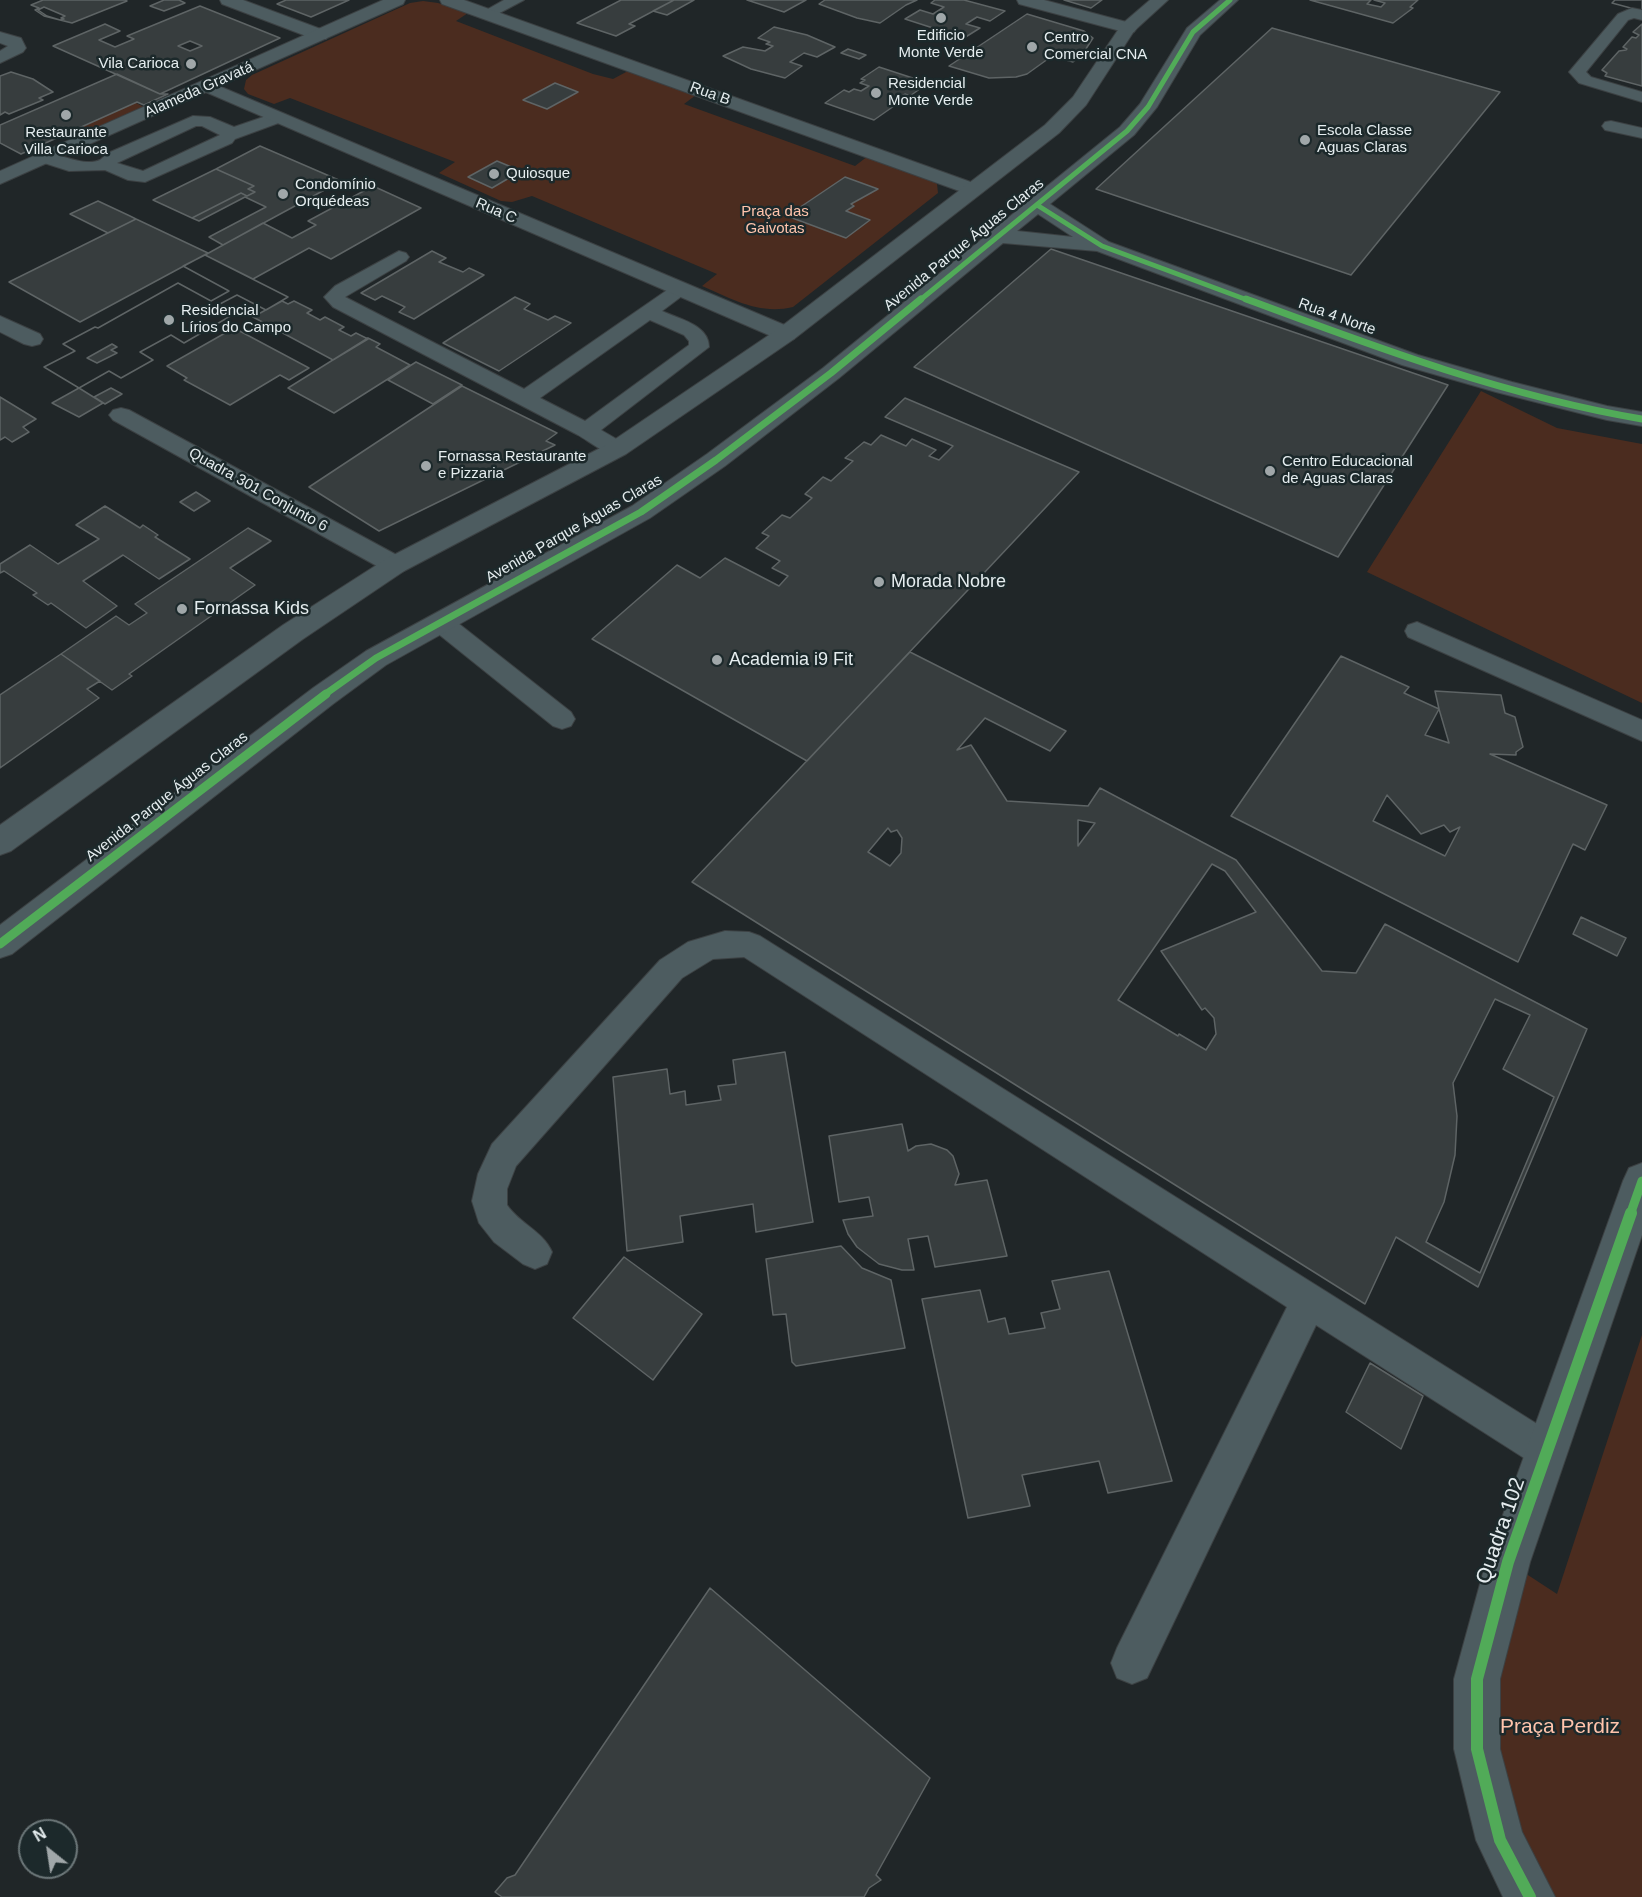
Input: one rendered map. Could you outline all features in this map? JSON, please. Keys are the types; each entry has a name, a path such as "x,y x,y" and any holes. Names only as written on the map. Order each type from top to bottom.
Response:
{"street":[{"path":"228,0 320,35"},
{"name":"Alameda Gravatá","path":"3,174 47,158 397,0"},
{"name":"Rua B","path":"448,0 972,189"},
{"path":"1025,0 1128,28"},
{"path":"0,842 293,632 395,565 618,449 786,334 1052,129 1080,101 1128,28 1160,0"},
{"name":"Avenida Parque Águas Claras","path":"0,944 323,696 376,658 641,512 716,460 831,373 1037,205 1138,119 1192,32 1230,0"},
{"path":"0,37 15,42 17,48 0,58"},
{"name":"Rua C","path":"207,86 786,334"},
{"name":"Rua 4 Norte","path":"1037,205 1102,246 1410,360 1504,387 1607,413 1642,419"},
{"name":"Rua 4 Norte","path":"999,236 1102,246"},
{"path":"0,323 32,339"},
{"name":"Quadra 301 Conjunto 6","path":"121,415 395,565"},
{"name":"Quadra 102","path":"1530,1897 1500,1840 1477,1749 1477,1679 1508,1562 1642,1181"}],"lane":[{"path":"487,14 516,0"},
{"path":"1642,15 1632,13 1623,17 1577,72 1585,80 1642,97"},
{"path":"47,158 69,166 107,165 134,176 145,177 226,139 229,135 278,117"},
{"path":"107,165 108,161 114,157 193,121 212,124 228,131 229,135"},
{"path":"1611,126 1642,133"},
{"path":"399,257 334,297 340,303 586,430 618,449"},
{"path":"525,399 680,290"},
{"path":"586,430 699,347 699,340 691,331 647,312"},
{"path":"440,622 562,719"},
{"path":"1417,631 1642,731"},
{"path":"535,1252 494,1220 488,1200 490,1183 504,1155 671,969 701,950 725,942 749,945 1548,1452"},
{"path":"1132,1663 1309,1301"}],"green space":[{"name":"Praça das Gaivotas","path":"423,1 438,3 468,13 456,21 593,74 613,79 628,71 696,95 684,104 855,166 868,156 925,176 937,184 938,193 793,307 769,309 746,304 702,286 717,274 532,196 512,202 501,201 439,173 455,162 290,98 274,104 248,94 244,89 246,80 252,75 410,3"},
{"path":"126,98 146,108 85,135 65,125"},
{"path":"1481,391 1557,428 1642,444 1642,703 1367,572"},
{"name":"Praça Perdiz","path":"1642,1335 1642,1897 1530,1897 1477,1749 1508,1562 1557,1594"}],"building":[{"path":"43,0 127,1 72,23 60,20 44,16 35,10 39,8 31,5","holes":["44,7 65,16 60,20 38,10"]},
{"path":"164,0 179,0 185,3 164,11 150,6"},
{"path":"286,0 349,0 311,17 277,4"},
{"path":"621,0 674,0 629,24 635,26 616,36 577,23"},
{"path":"674,0 694,0 667,15 653,11"},
{"path":"747,0 806,0 784,12"},
{"path":"825,0 917,0 880,23 857,18 819,4"},
{"name":"Edificio Monte Verde","path":"935,0 964,0 1005,11 990,21 977,17 966,24 980,28 964,38 905,19 920,10 933,14 944,7 931,3"},
{"path":"1064,0 1102,0 1091,8"},
{"path":"1310,0 1371,0 1367,4 1381,7 1385,3 1374,0 1418,0 1410,7 1413,8 1393,23"},
{"path":"1615,0 1642,0 1642,11 1612,3"},
{"path":"1615,0 1642,0 1642,11 1612,3"},
{"path":"200,6 280,38 160,94 53,46 105,24 120,31 99,40 115,47 134,39 127,36","holes":["190,41 202,46 190,51 178,46"]},
{"name":"Centro Comercial CNA","path":"1027,14 1084,31 1093,38 1082,55 1073,62 1052,56 1027,74 1016,77 989,78 949,66"},
{"path":"1642,24 1642,86 1605,76 1607,73 1602,70 1619,51 1627,49 1623,47 1632,37 1636,38 1639,35 1633,32"},
{"path":"774,27 807,35 835,47 817,57 804,53 790,62 802,66 785,78 751,69 723,56 743,47 765,51 773,46 766,44 770,42 758,38"},
{"name":"Escola Classe Aguas Claras","path":"1272,28 1500,92 1351,275 1096,189"},
{"path":"848,49 866,55 859,59 841,53"},
{"name":"Residencial Monte Verde","path":"879,67 928,83 910,96 905,94 890,105 894,106 874,120 825,103 844,90 861,91 869,86 860,83 865,80 861,79"},
{"path":"11,72 33,79 53,92 39,98 43,100 9,114 5,112 0,115 0,76"},
{"name":"Restaurante Villa Carioca","path":"117,74 160,94 168,94 144,105 137,102 21,154 0,143 0,125"},
{"path":"555,83 578,92 547,109 523,100"},
{"name":"Condomínio Orquédeas","path":"260,146 341,181 223,245 209,237 266,207 245,197 199,221 192,218 241,193 247,196 255,192 248,189 254,186 216,169"},
{"name":"Quiosque","path":"497,161 521,171 492,188 468,177"},
{"path":"216,169 254,186 248,189 255,192 247,196 241,193 192,218 153,200"},
{"path":"845,177 878,189 851,204 854,206 846,211 870,220 846,238 787,216"},
{"path":"373,186 421,208 331,259 309,248 253,279 205,255 263,223 292,238 316,225 308,221"},
{"path":"98,201 136,219 108,233 70,214"},
{"path":"136,219 208,253 80,322 9,282"},
{"name":"Centro Educacional de Aguas Claras","path":"1051,249 1448,385 1338,557 914,367"},
{"path":"432,251 446,258 439,262 463,272 469,268 484,275 414,319 399,312 405,307 382,296 375,300 361,293"},
{"name":"Residencial Lírios do Campo","path":"205,255 288,297 266,310 237,295 218,305 234,314 184,343 171,335 140,352 153,360 121,378 109,371 79,388 44,367 75,351 63,344 95,327 98,328 178,283 211,301 229,291 183,266","holes":["112,344 117,347 111,350 117,353 97,363 87,358"]},
{"name":"Residencial Lírios do Campo","path":"205,255 288,297 266,310 237,295 218,305 234,314 184,343 171,335 140,352 153,360 121,378 109,371 79,388 44,367 75,351 63,344 95,327 98,328 178,283 211,301 229,291 183,266"},
{"path":"515,297 530,304 524,309 548,320 555,316 571,323 499,371 443,343"},
{"path":"282,301 288,304 294,301 312,310 307,313 320,320 325,317 344,327 339,330 351,336 356,333 368,339 333,360 253,317"},
{"path":"234,328 309,368 289,380 280,375 230,405 184,380 187,378 167,366"},
{"path":"368,338 380,344 376,347 410,365 334,413 288,388"},
{"path":"416,362 462,385 433,404 388,380"},
{"name":"Fornassa Restaurante e Pizzaria","path":"462,386 557,433 546,441 555,445 379,531 309,487"},
{"path":"79,388 103,403 79,417 52,403"},
{"path":"111,388 122,394 105,404 94,397"},
{"path":"0,397 36,419 23,427 29,432 12,442 5,437 0,440"},
{"name":"Morada Nobre","path":"905,398 1079,472 807,761 592,639 677,565 700,578 725,558 779,586 788,576 772,568 780,561 756,548 769,536 762,533 782,515 790,518 812,498 805,494 823,477 831,481 853,461 845,458 864,442 871,445 881,435 906,446 912,439 936,450 929,456 939,460 953,446 885,417"},
{"path":"196,492 210,501 194,511 180,502"},
{"path":"105,506 140,528 143,525 158,535 155,537 190,559 159,579 123,555 83,581 117,606 86,628 51,603 48,605 33,595 37,593 4,571 0,573 0,564 30,545 58,564 99,539 76,525"},
{"name":"Fornassa Kids","path":"248,528 271,541 230,568 255,585 129,674 132,676 112,690 61,654 116,616 129,625 147,613 135,604"},
{"path":"910,652 1066,731 1050,751 985,718 957,750 971,745 1007,801 1088,806 1100,788 1236,860 1322,971 1356,973 1385,924 1587,1029 1478,1287 1396,1237 1365,1304 692,882","holes":["1078,820 1095,823 1078,846","888,828 891,832 897,830 902,838 901,853 890,866 868,852","1212,864 1225,871 1256,912 1161,951 1202,1010 1205,1008 1214,1018 1216,1034 1206,1050 1118,1000","1495,999 1530,1015 1503,1069 1554,1097 1480,1273 1426,1242 1444,1202 1455,1155 1457,1116 1453,1083"]},
{"path":"61,654 100,681 87,689 99,698 0,768 0,695"},
{"path":"1341,656 1409,687 1404,693 1439,709 1435,691 1501,695 1505,713 1515,717 1523,747 1516,752 1516,755 1490,754 1607,805 1585,850 1573,844 1518,962 1231,816","holes":["1439,709 1449,743 1425,735","1387,795 1421,834 1444,825 1450,832 1460,827 1445,856 1373,821"]},
{"path":"1581,917 1626,938 1617,956 1573,934"},
{"path":"785,1052 813,1222 756,1232 753,1204 680,1216 683,1242 627,1251 613,1077 667,1069 670,1094 685,1091 686,1105 721,1100 718,1086 736,1084 733,1060"},
{"path":"902,1124 908,1151 916,1146 931,1144 947,1150 953,1156 959,1174 955,1185 987,1180 1007,1256 935,1267 928,1236 908,1239 914,1270 902,1270 879,1264 857,1247 848,1234 843,1220 873,1216 869,1197 839,1202 829,1136"},
{"path":"841,1246 862,1268 891,1280 905,1348 796,1366 792,1362 786,1314 773,1315 766,1259"},
{"path":"624,1257 702,1314 653,1380 573,1318"},
{"path":"1109,1271 1172,1481 1108,1493 1099,1461 1022,1475 1030,1506 968,1518 922,1299 980,1290 988,1322 1005,1318 1009,1334 1045,1328 1041,1313 1060,1309 1052,1281"},
{"path":"1370,1363 1423,1396 1401,1449 1346,1412"},
{"path":"710,1588 930,1778 876,1875 881,1880 869,1888 864,1897 502,1897 495,1892 507,1878 515,1875"}],"cycle path":[{"path":"0,944 323,696 376,658 641,512 716,460 831,373 1127,131 1148,107 1193,32 1230,0"},
{"path":"1037,205 1102,246 1410,360 1504,387 1607,413 1642,419"},
{"path":"1530,1897 1500,1840 1477,1749 1477,1679 1508,1562 1642,1181"}],"place":[{"name":"Edificio Monte Verde","path":"941,18"},
{"name":"Centro Comercial CNA","path":"1032,47"},
{"name":"Vila Carioca","path":"191,64"},
{"name":"Residencial Monte Verde","path":"876,93"},
{"name":"Restaurante Villa Carioca","path":"66,115"},
{"name":"Escola Classe Aguas Claras","path":"1305,140"},
{"name":"Quiosque","path":"494,174"},
{"name":"Condomínio Orquédeas","path":"283,194"},
{"name":"Residencial Lírios do Campo","path":"169,320"},
{"name":"Fornassa Restaurante e Pizzaria","path":"426,466"},
{"name":"Centro Educacional de Aguas Claras","path":"1270,471"},
{"name":"Morada Nobre","path":"879,582"},
{"name":"Fornassa Kids","path":"182,609"},
{"name":"Academia i9 Fit","path":"717,660"}]}
